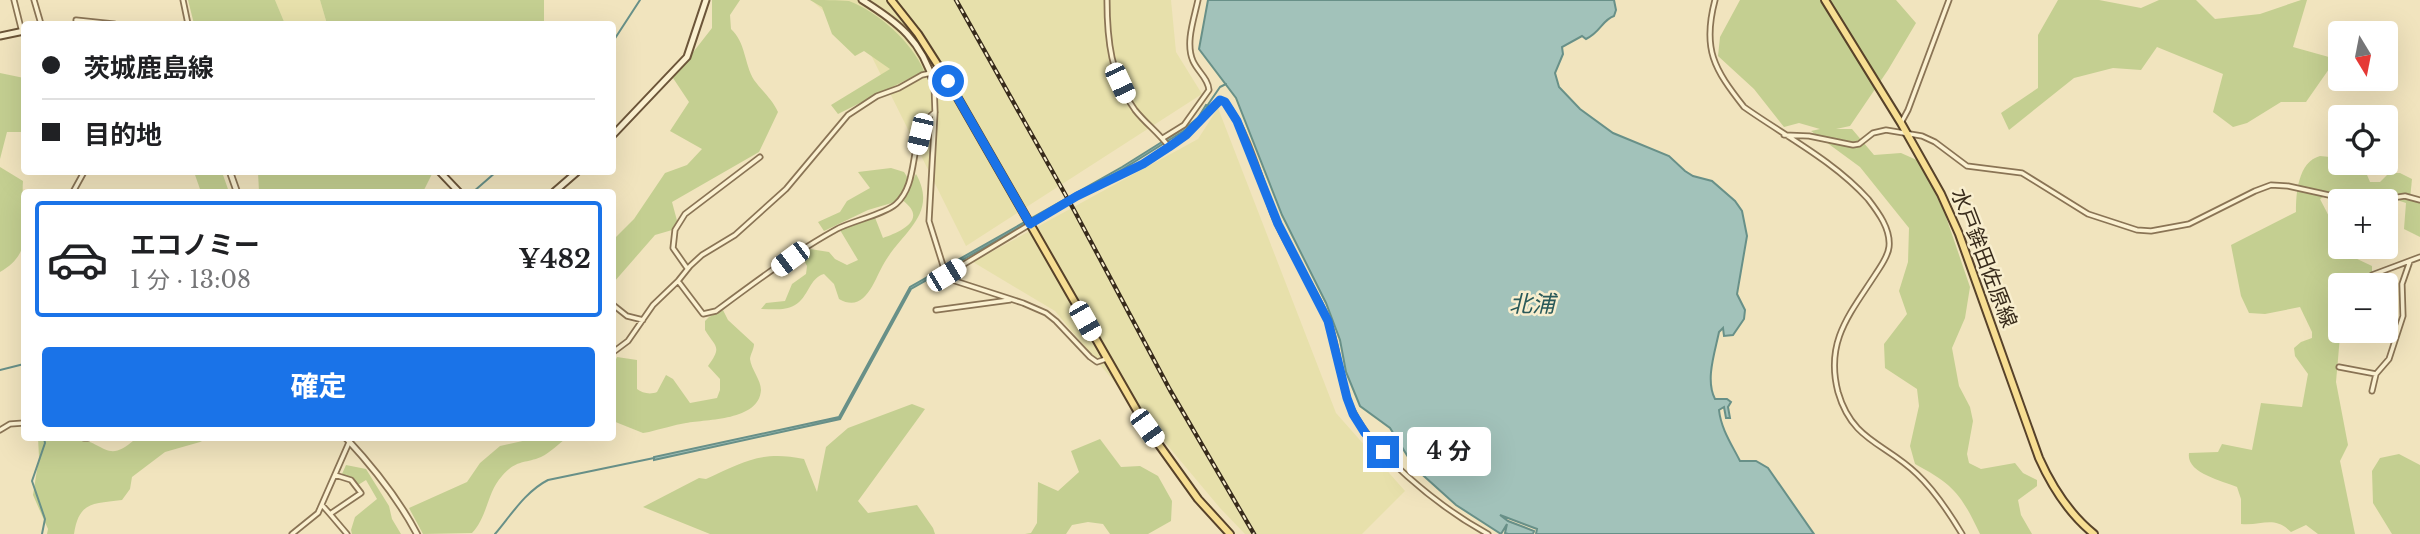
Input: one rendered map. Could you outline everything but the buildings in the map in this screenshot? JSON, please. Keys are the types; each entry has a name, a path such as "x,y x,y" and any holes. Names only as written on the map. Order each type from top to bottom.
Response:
{"main road":[{"path":"616,132 687,57 706,0"},
{"path":"862,0 898,26 917,44 926,58 934,84 948,81"},
{"path":"891,0 948,81 1147,428 1198,499 1230,534"},
{"name":"水戸鉾田佐原線","path":"1825,0 1901,123 1941,194 1955,224 2047,476 2064,503 2094,534"},
{"path":"0,36 21,32"},
{"path":"443,175 456,189"},
{"path":"557,189 574,175"}],"street":[{"path":"13,0 21,26"},
{"path":"34,0 40,21"},
{"path":"183,0 187,21"},
{"path":"1107,0 1110,51 1120,83 1136,111 1169,147"},
{"path":"1163,138 1184,125 1209,90 1209,83 1194,61 1191,51 1191,34 1198,0"},
{"path":"1715,0 1709,40 1713,60 1744,107 1819,158 1859,191 1884,223 1889,243 1887,254 1845,322 1835,347 1834,367 1838,389 1846,412 1859,430 1920,476 1962,534"},
{"path":"1901,123 1949,0"},
{"path":"898,26 906,18"},
{"path":"76,20 86,21"},
{"path":"616,350 628,341 653,305 690,266 702,255 736,235 786,189 848,115 877,96 922,75 931,74"},
{"path":"934,84 935,112 928,207 929,221 944,271 952,280 1046,313 1097,362 1106,359"},
{"path":"944,271 1028,221 1143,164 1196,126 1214,104 1220,100 1225,102 1237,121 1278,224 1328,321 1353,414 1365,433 1421,489 1447,509 1488,534"},
{"path":"678,281 703,314 716,311 820,239 863,217 891,207 907,189 920,134 929,116 935,112"},
{"path":"1782,134 1810,136 1856,145 1877,132 1906,132 1936,142 1974,169 2014,170 2022,173 2088,214 2137,230 2151,231 2189,224 2272,185 2328,195"},
{"path":"690,266 687,268 673,248 675,230 685,214 760,157"},
{"path":"2398,197 2420,200"},
{"path":"2377,273 2420,257"},
{"path":"2372,391 2376,374 2389,359 2403,316 2402,284 2410,261"},
{"path":"936,310 1012,300"},
{"path":"616,307 627,316 643,320"},
{"path":"2339,367 2376,374"},
{"path":"0,430 10,424 21,423"},
{"path":"292,534 315,516 322,505 348,441"},
{"path":"351,441 401,504 417,534"},
{"path":"330,514 361,493 351,480 334,475"},
{"path":"322,505 347,534"}],"shaded area":[{"path":"275,0 320,0 326,21 284,21"},
{"path":"811,0 1171,0 1176,52 1202,94 966,246 868,49"},
{"path":"1218,108 1336,413 1405,491 1362,534 1245,534 1220,508 1055,311 973,262 1198,139"}],"green space":[{"path":"188,0 275,0 284,21 193,21"},
{"path":"320,0 544,0 544,21 326,21"},
{"path":"712,0 740,0 730,15 731,29 740,40 754,80 778,112 759,152 672,202 679,228 655,235 616,280 616,237 634,219 665,173 687,165 702,149 670,131 689,102 673,78 712,28"},
{"path":"810,0 849,1 871,12 903,39 924,71 838,114 831,105 890,69 864,51 855,56 832,34 822,7"},
{"path":"1740,0 1896,0 1916,23 1850,126 1836,129 1852,129 1874,155 1901,153 1919,161 1944,211 1970,287 1965,318 1952,348 1959,386 1970,407 1973,421 1967,454 1969,463 1981,469 2015,463 2023,473 2037,480 2037,486 2018,500 2021,515 2032,534 1980,534 1955,492 1939,478 1915,464 1910,446 1919,406 1917,389 1885,368 1884,344 1907,314 1899,291 1908,262 1909,228 1860,167 1811,131 1820,129 1799,123 1784,127 1754,89 1718,56 1720,37"},
{"path":"2058,0 2099,0 2141,8 2159,0 2196,0 2215,19 2260,14 2307,0 2293,47 2328,57 2328,70 2306,102 2281,102 2247,123 2233,127 2213,112 2223,74 2157,47 2141,70 2113,68 2074,78 2009,130 2001,113 2038,88 2038,35"},
{"path":"0,73 21,77 21,132 7,132 0,159"},
{"path":"2328,157 2328,175 2367,175 2370,182 2380,182 2387,175 2400,173 2412,179 2410,199 2420,203 2420,237 2404,229 2406,203 2398,198 2398,189 2328,189 2328,194 2320,199 2328,214 2328,259 2357,259 2372,266 2372,273 2328,273 2328,343 2339,343 2336,382 2348,445 2340,461 2355,534 2318,534 2306,525 2291,532 2279,524 2268,522 2241,524 2241,499 2237,487 2199,471 2193,466 2189,453 2218,452 2222,444 2252,450 2261,403 2302,407 2308,374 2295,356 2294,348 2312,338 2312,332 2300,307 2265,314 2249,313 2241,296 2231,245 2296,212 2300,179 2313,159"},
{"path":"0,167 23,181 23,189 21,251 0,272"},
{"path":"891,168 904,172 909,180 906,191 895,202 868,210 824,231 818,222 840,212 847,201 870,188 858,172"},
{"path":"916,174 922,188 921,211 863,298 849,303 839,299 834,284 824,274 815,279 795,305 783,309 761,309 766,303 785,301 792,284 806,274 807,266 802,256 810,249 829,252 835,259 847,265 858,260 840,230 874,215 883,238 909,224 913,213 902,200"},
{"path":"195,175 223,175 228,189 200,189"},
{"path":"258,175 432,175 424,189 259,189"},
{"path":"723,310 728,320 754,344 750,359 761,390 758,400 751,408 731,417 643,433 616,422 617,357 637,360 637,389 641,392 657,392 666,375 673,379 690,403 717,398 720,379 708,366 716,350 705,330 705,321"},
{"path":"912,404 925,409 858,501 868,513 917,505 935,534 710,534 643,507 699,478 706,479 742,463 764,457 804,459 817,492 826,447 848,428"},
{"path":"1100,439 1121,467 1140,466 1158,476 1172,501 1171,521 1148,534 1110,534 1103,524 1088,522 1072,525 1066,534 1025,534 1031,533 1037,523 1038,482 1058,491 1079,472 1071,451"},
{"path":"38,441 86,441 112,451 119,450 133,441 202,441 165,452 132,477 130,489 122,500 89,506 80,515 74,534 47,534 48,529 33,495 39,457"},
{"path":"522,441 563,441 544,455 516,464 507,471 493,489 472,533 423,534 409,508 467,482 480,463 500,446"},
{"path":"2399,454 2420,465 2420,534 2392,534 2373,503 2372,471 2380,458"},
{"path":"346,465 366,469 389,506 392,519 401,534 352,534 355,517 377,499 366,480 358,485 342,474"}],"water":[{"name":"北浦","path":"1208,0 1614,0 1614,16 1586,39 1582,36 1562,47 1563,54 1555,73 1559,87 1580,109 1613,133 1669,156 1693,176 1712,181 1735,201 1742,211 1747,236 1737,294 1745,310 1744,319 1733,335 1724,336 1723,328 1719,332 1712,366 1712,391 1715,399 1727,399 1731,402 1728,407 1730,418 1726,418 1724,407 1719,410 1720,417 1740,461 1756,461 1768,468 1814,534 1536,534 1537,529 1500,515 1534,531 1533,534 1508,534 1505,533 1507,524 1501,534 1456,505 1415,468 1390,428 1360,406 1346,372 1340,340 1326,303 1282,215 1236,98 1199,49"},
{"path":"1206,105 1208,106 1200,120 1123,169 911,289 840,419 654,460 654,457 839,417 910,287 1122,167 1189,125 1198,118"}],"waterway":[{"path":"616,37 640,0"},
{"path":"1207,106 1220,87 1226,84"},
{"path":"476,189 493,175"},
{"path":"0,370 21,365"},
{"path":"42,534 45,519 32,481 45,441"},
{"path":"495,534 526,497 548,480 654,458"}],"railway":[{"path":"956,0 1074,210 1170,390 1254,534"}],"route":[{"path":"948,81 1030,224 1077,196 1143,164 1186,135 1214,104 1220,100 1225,102 1237,121 1278,224 1328,321 1353,414 1365,433 1383,452"}]}
